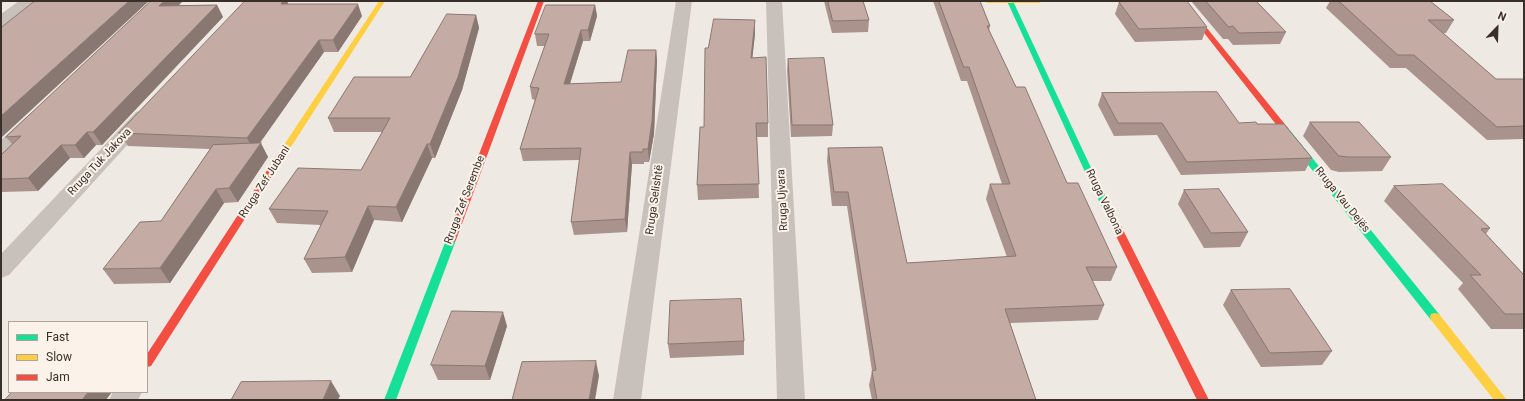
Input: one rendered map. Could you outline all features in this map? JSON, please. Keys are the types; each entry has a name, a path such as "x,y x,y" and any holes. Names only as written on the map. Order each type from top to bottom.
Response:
{"street":[{"path":"1,22 29,1"},
{"name":"Rruga Zef Jubani","path":"148,360 382,1"},
{"name":"Rruga Zef Serembe","path":"390,400 541,1"},
{"name":"Rruga Selishtë","path":"627,400 684,1"},
{"name":"Rruga Ujvara","path":"774,1 791,400"},
{"path":"987,1 1039,1"},
{"name":"Rruga Valbona","path":"1010,1 1093,179 1202,400"},
{"name":"Rruga Vau Dejës","path":"1182,1 1501,400"},
{"name":"Rruga Tuk Jakova","path":"1,269 157,100"},
{"path":"1,151 47,108"}],"building":[{"path":"35,1 129,1 1,116 1,28"},
{"path":"151,1 164,1 159,6 217,5 93,132 87,132 75,145 61,145 28,178 1,179 1,155 21,136 6,137"},
{"path":"245,1 283,1 281,4 358,4 333,40 319,40 247,138 119,133"},
{"path":"828,1 863,1 869,20 833,21"},
{"path":"939,1 980,1 990,26 987,26 1016,87 1025,87 1067,183 1078,183 1117,267 1086,267 1104,305 1005,309 1036,400 877,400 872,371 876,370 848,192 834,192 828,148 882,147 907,263 1016,256 990,184 1010,184 969,67 964,67"},
{"path":"1187,1 1207,27 1139,29 1119,2"},
{"path":"1206,1 1256,1 1286,32 1239,33 1233,26 1229,27"},
{"path":"1339,1 1430,1 1454,20 1428,20 1496,79 1524,79 1524,126 1497,127 1414,55 1398,55"},
{"path":"546,5 595,5 588,30 581,30 564,84 621,82 628,50 656,50 652,121 648,149 643,149 643,152 630,152 625,219 571,222 581,148 520,149 539,88 530,87 549,34 535,34"},
{"path":"447,14 476,15 458,77 430,144 427,144 396,207 368,206 345,257 304,259 328,211 269,209 298,168 361,170 390,118 328,118 354,77 410,77"},
{"path":"714,19 755,20 751,58 766,57 768,123 756,123 759,184 697,185 700,127 704,127 705,48 708,48"},
{"path":"824,58 833,125 792,125 788,59"},
{"path":"1217,92 1239,123 1256,122 1257,124 1284,124 1312,158 1187,162 1162,123 1118,123 1102,93"},
{"path":"1310,122 1359,122 1391,157 1339,156"},
{"path":"261,143 229,188 216,189 160,268 103,269 140,222 161,221 213,145"},
{"path":"1443,184 1490,228 1481,229 1524,275 1524,314 1505,314 1470,275 1481,275 1394,186"},
{"path":"1219,189 1248,232 1211,233 1184,190"},
{"path":"1290,289 1332,351 1270,353 1231,290"},
{"path":"741,299 744,341 668,344 670,301"},
{"path":"452,311 503,312 485,366 431,365"},
{"path":"596,361 589,400 512,400 522,362"},
{"path":"331,381 323,400 231,400 241,382"},
{"path":"11,393 87,393 82,400 5,400"}],"traffic: fast":[{"path":"1010,1 1089,172 1116,226"},
{"path":"1285,130 1435,317"},
{"path":"390,400 451,240"}],"traffic: slow":[{"path":"286,148 382,1"},
{"path":"987,1 1039,1"},
{"path":"1435,317 1501,400"}],"traffic: jam":[{"path":"451,240 541,1"},
{"path":"1182,1 1285,130"},
{"path":"148,361 286,148"},
{"path":"1116,226 1203,400"}]}
